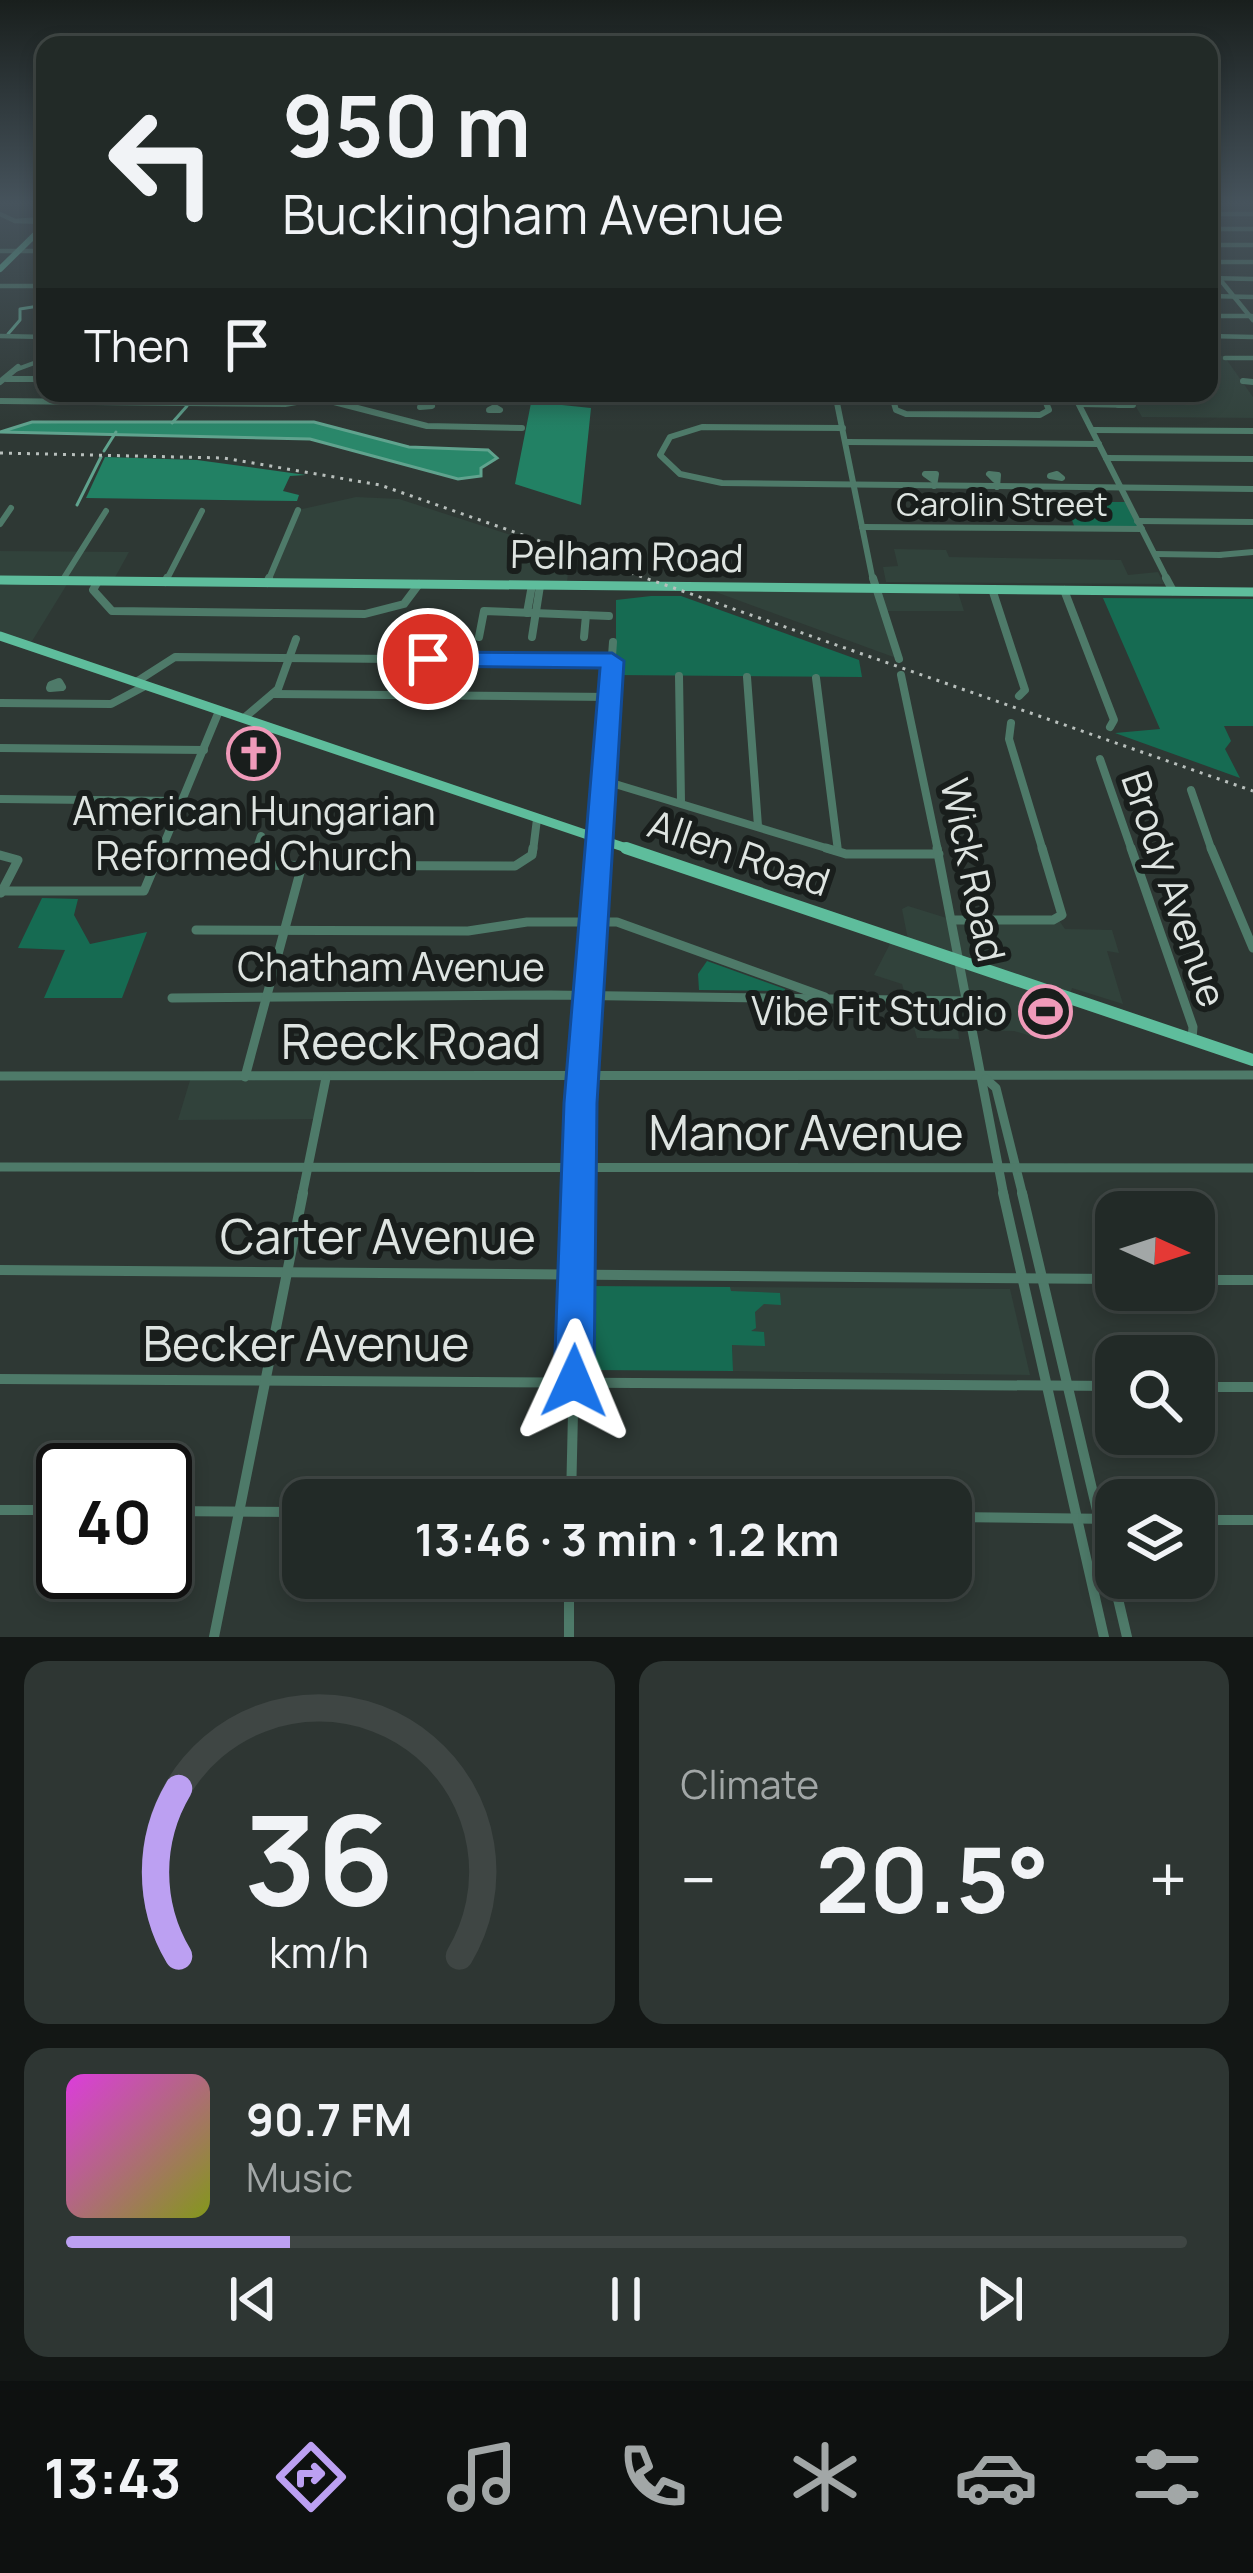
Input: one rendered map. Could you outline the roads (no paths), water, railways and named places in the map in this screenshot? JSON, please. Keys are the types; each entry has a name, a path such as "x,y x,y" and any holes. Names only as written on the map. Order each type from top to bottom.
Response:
{"main road":[{"name":"Pelham Road","path":"0,580 1253,592"},
{"name":"Allen Road","path":"0,636 1253,1060"}],"street":[{"path":"1220,279 1252,317"},
{"path":"0,286 36,286"},
{"path":"1218,296 1253,296"},
{"path":"1218,316 1252,317"},
{"path":"4,336 36,337"},
{"path":"1218,336 1253,337"},
{"path":"1226,358 1253,358"},
{"path":"2,380 36,361"},
{"path":"2,380 36,379"},
{"path":"1243,382 1253,382"},
{"path":"0,401 36,401"},
{"path":"95,402 295,402"},
{"path":"347,402 404,420 522,428"},
{"path":"838,402 875,589 898,659"},
{"path":"896,402 902,413 1047,414 1044,402"},
{"path":"1117,404 1078,404 1173,591"},
{"path":"404,420 422,409"},
{"path":"496,428 500,411"},
{"path":"843,428 698,428 670,437 660,454 672,470 704,482 855,488 996,483 1253,489"},
{"path":"1091,430 1253,431"},
{"path":"847,442 1099,444"},
{"path":"1106,458 1253,459"},
{"path":"0,524 11,508"},
{"path":"267,583 298,510"},
{"path":"62,581 106,511"},
{"path":"165,581 202,511"},
{"path":"1138,520 1253,522"},
{"name":"Carolin Street","path":"862,527 1142,530"},
{"path":"1155,554 1253,552"},
{"path":"98,581 92,590 112,611 364,614 403,604 414,584"},
{"path":"532,637 536,586"},
{"path":"992,590 1025,690 1018,696"},
{"name":"Brody Avenue","path":"1064,590 1114,720 1110,727"},
{"path":"479,637 484,611 609,616"},
{"path":"584,637 586,615"},
{"path":"242,719 273,694 296,639"},
{"path":"572,1479 582,1079 613,643"},
{"path":"0,703 111,704 175,657 612,661"},
{"name":"Wick Road","path":"901,675 985,1078 996,1088 1095,1499"},
{"path":"679,676 681,801"},
{"path":"747,677 758,826"},
{"path":"816,678 838,851"},
{"path":"46,704 55,689"},
{"path":"273,694 610,697"},
{"path":"0,855 18,860 1,893 138,892 148,887 219,711"},
{"path":"953,920 1055,920 1062,915 1009,739 1011,723"},
{"path":"0,748 203,750"},
{"name":"Brody Avenue","path":"1100,759 1098,768 1193,1027 1191,1040"},
{"path":"605,781 838,851 939,854"},
{"path":"1191,790 1189,797 1253,948"},
{"path":"0,799 183,801"},
{"path":"156,865 515,866 532,855 537,819"},
{"path":"252,866 261,836"},
{"path":"245,1077 302,866"},
{"path":"196,930 468,931 526,922 617,922 832,999"},
{"name":"Chatham Avenue","path":"172,998 969,1001"},
{"name":"Reeck Road","path":"0,1076 1253,1075"},
{"path":"214,1637 326,1078"},
{"name":"Wick Road","path":"985,1078 979,1088 1104,1637"},
{"name":"Manor Avenue","path":"0,1167 1253,1168"},
{"name":"Carter Avenue","path":"0,1270 1095,1279"},
{"path":"1215,1280 1253,1280"},
{"name":"Becker Avenue","path":"0,1379 1095,1386"},
{"path":"1215,1387 1253,1388"},
{"path":"0,1510 36,1510"},
{"path":"192,1511 282,1512"},
{"path":"972,1517 1095,1519"},
{"path":"1215,1520 1253,1520"},
{"path":"569,1599 569,1637"},
{"name":"Wick Road","path":"1118,1599 1127,1637"}],"waterway":[{"path":"8,334 20,320 20,309 36,306"},
{"path":"172,423 187,406"},
{"path":"104,451 116,432"},
{"path":"77,505 101,457"}],"railway":[{"path":"0,453 224,458 380,485 1253,791"}],"place":[{"name":"American Hungarian Reformed Church","path":"254,754"},
{"name":"Vibe Fit Studio","path":"1046,1011"}]}
